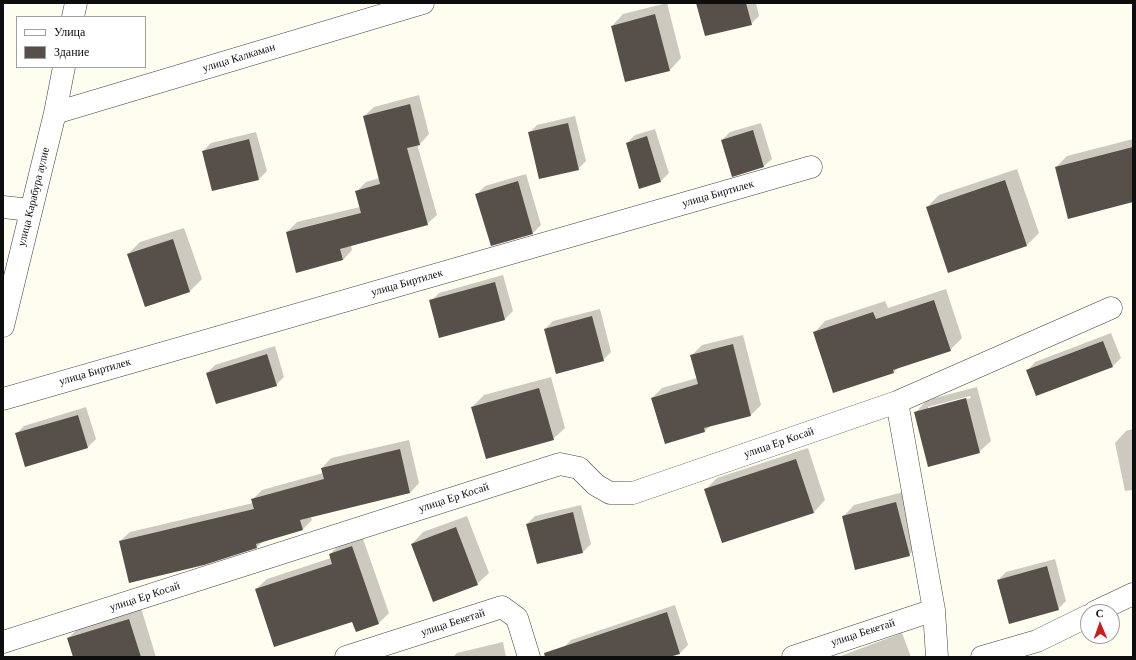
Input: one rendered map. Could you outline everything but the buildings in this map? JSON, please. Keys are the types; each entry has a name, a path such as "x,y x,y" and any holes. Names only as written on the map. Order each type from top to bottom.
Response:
{"street":[{"path":"73,16 76,3"},
{"name":"улица Калкаман","path":"55,113 423,3"},
{"name":"улица Карабура аулие","path":"3,326 55,113 64,68"},
{"name":"улица Биртилек","path":"3,399 811,167"},
{"path":"3,207 31,210"},
{"name":"улица Ер Косай","path":"3,642 560,464 579,468 596,485 610,493 633,493 897,402 1111,308"},
{"path":"897,402 934,610 937,657"},
{"path":"1112,604 1133,594"},
{"name":"улица Бекетай","path":"346,657 502,607 517,618 529,657"},
{"name":"улица Бекетай","path":"793,657 934,610"},
{"path":"982,657 1037,641 1080,620"}]}
